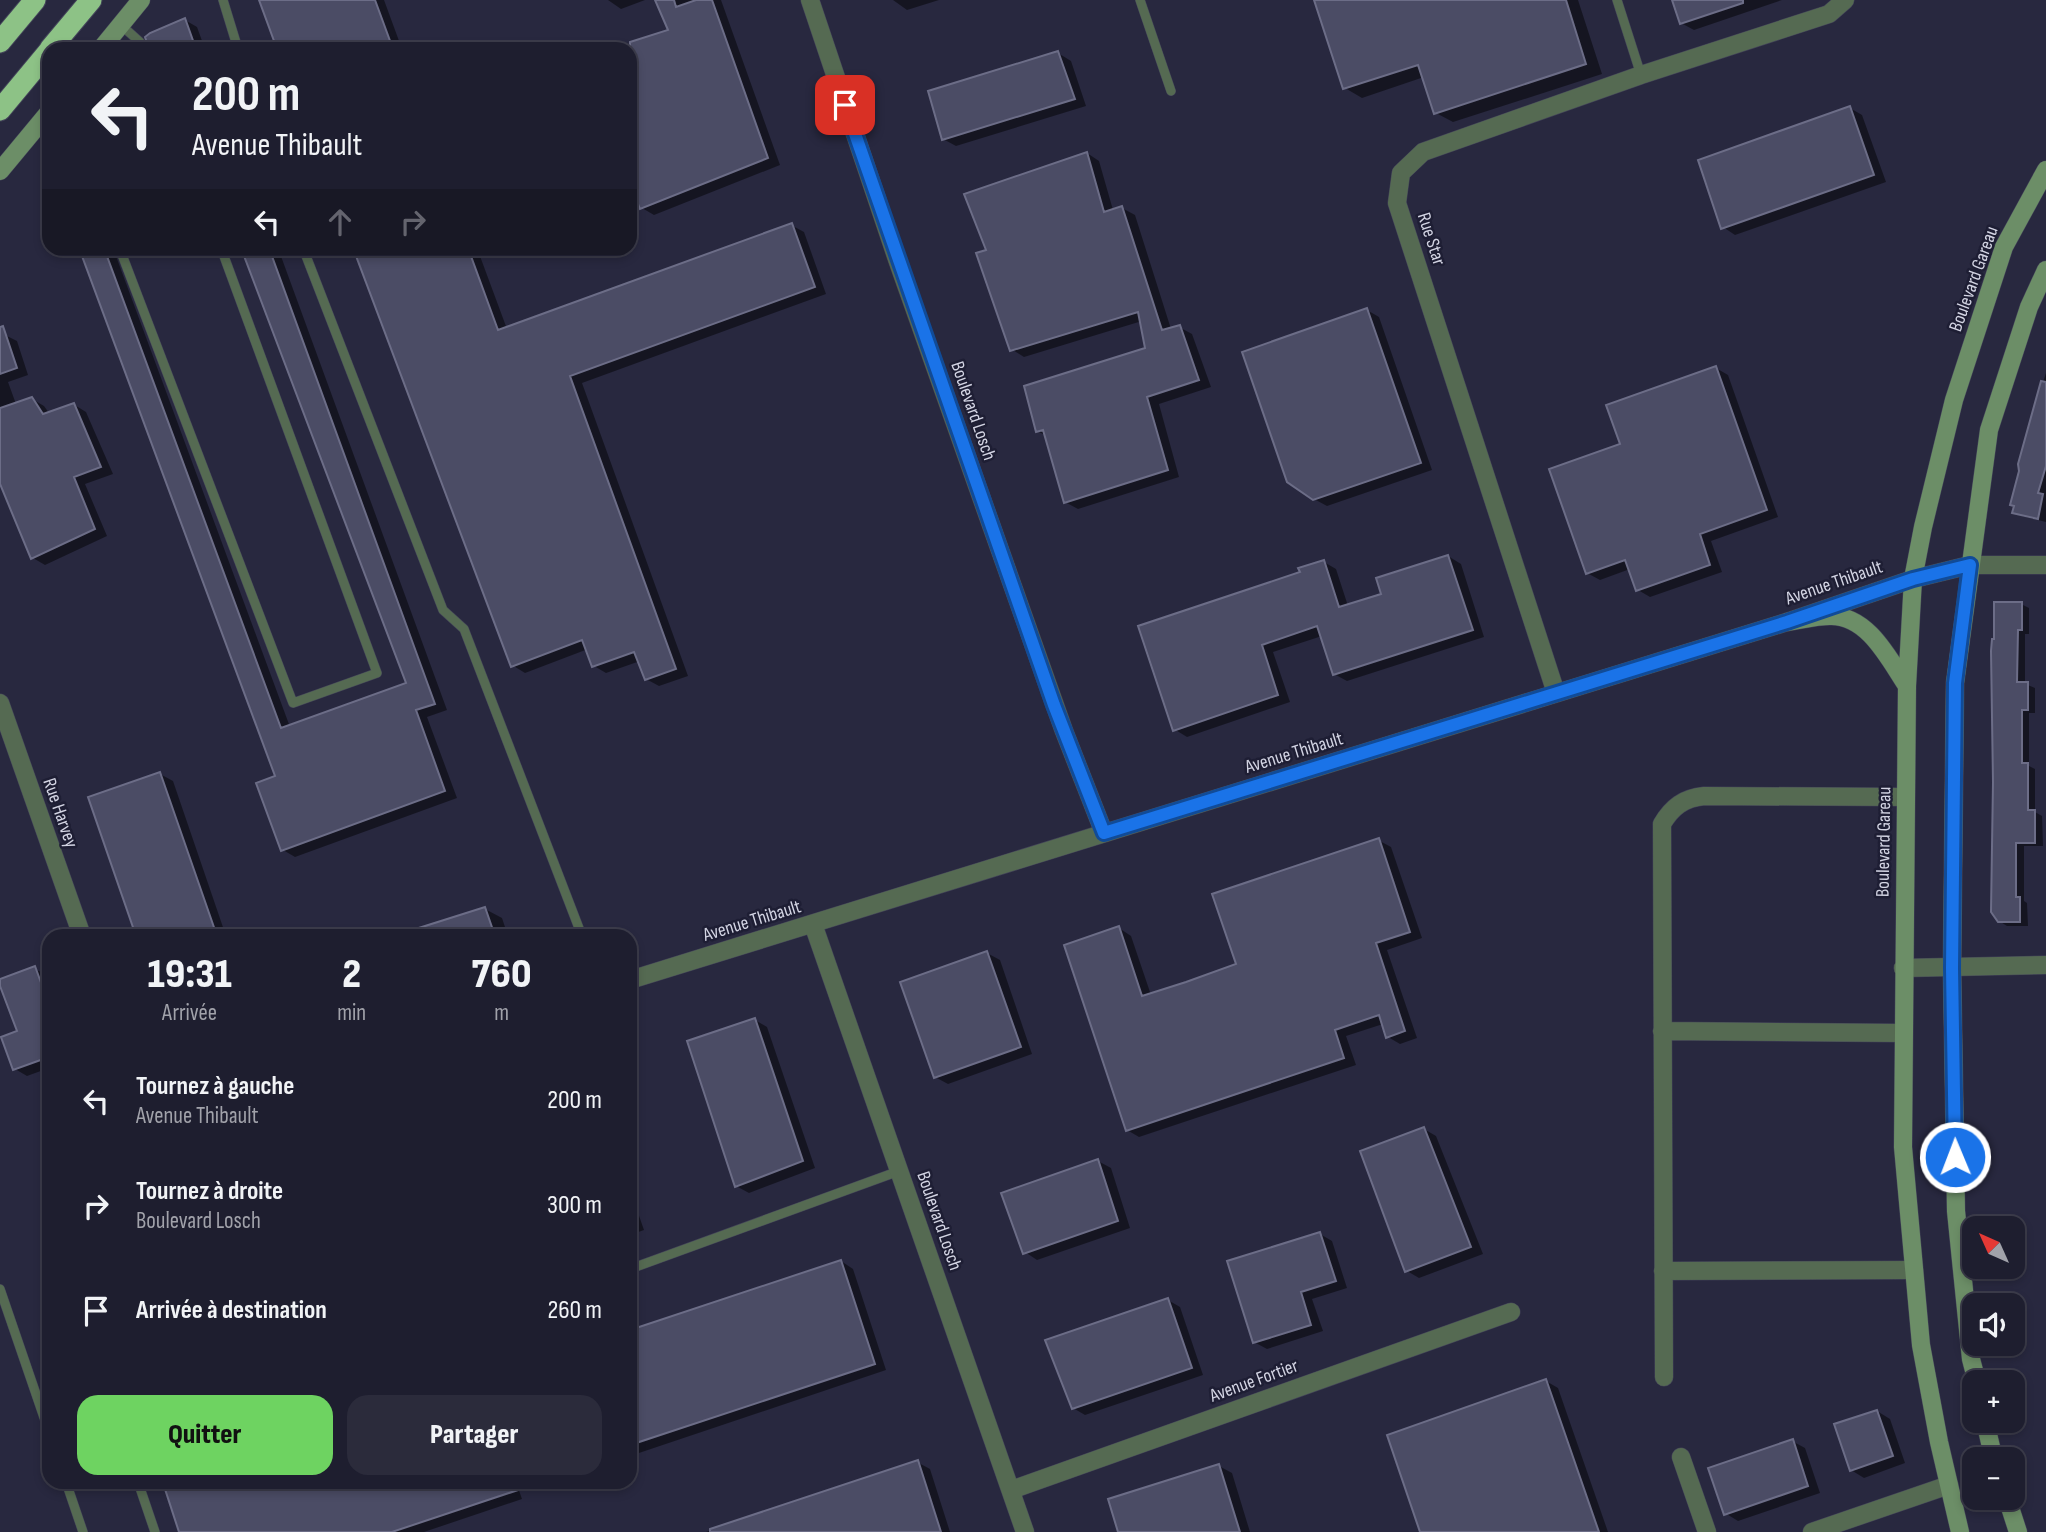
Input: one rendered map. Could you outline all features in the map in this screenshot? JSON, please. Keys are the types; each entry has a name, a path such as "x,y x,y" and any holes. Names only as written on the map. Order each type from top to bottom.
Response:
{"highway":[{"path":"0,43 36,0"},
{"path":"57,42 91,0"},
{"path":"0,110 42,60"}],"street":[{"path":"107,42 141,0"},
{"name":"Boulevard Losch","path":"810,0 898,262 1059,718 1104,833"},
{"name":"Rue Star","path":"1556,693 1397,203 1401,173 1423,152 1641,75 1829,15 1845,0"},
{"path":"0,171 42,120"},
{"name":"Boulevard Gareau","path":"1961,1532 1921,1345 1903,1147 1905,797 1913,579 1954,400 2004,247 2046,170"},
{"path":"1974,1370 1956,1211 1952,968 1955,683 1989,430 2029,307 2046,270"},
{"name":"Avenue Thibault","path":"637,978 1787,622 1913,579 1970,565 2046,565"},
{"path":"1787,622 1832,615 1849,620 1878,642 1907,686"},
{"name":"Rue Harvey","path":"0,703 80,929"},
{"path":"1664,1377 1662,824 1677,805 1688,797 1905,797"},
{"name":"Boulevard Losch","path":"813,924 1025,1532"},
{"path":"1903,968 2046,965"},
{"path":"1662,1031 1903,1033"},
{"path":"1664,1271 1914,1270"},
{"name":"Avenue Fortier","path":"1010,1490 1511,1312"},
{"path":"1681,1457 1707,1532"},
{"path":"1811,1532 1949,1485"},
{"path":"2011,1510 2018,1532"}],"lane":[{"path":"223,0 236,42"},
{"path":"1139,0 1171,91"},
{"path":"1617,0 1641,75"},
{"path":"121,25 140,42"},
{"path":"123,256 293,703 377,673 223,256"},
{"path":"306,256 443,610 464,629 579,929"},
{"path":"637,1266 899,1171"},
{"path":"0,1289 42,1412"},
{"path":"68,1489 83,1532"},
{"path":"140,1489 155,1532"}],"building":[{"path":"259,0 375,0 390,42 274,42"},
{"path":"655,0 674,0 676,7 696,0 712,0 768,158 640,209 637,202 637,42 630,42 668,30"},
{"path":"1314,0 1566,0 1586,64 1434,114 1418,65 1343,89"},
{"path":"1672,0 1743,0 1743,3 1680,24"},
{"path":"185,18 194,42 147,42 145,37 150,33"},
{"path":"1058,51 1075,99 942,140 928,91"},
{"path":"1850,106 1874,175 1721,229 1698,160"},
{"path":"1087,152 1104,212 1122,206 1162,330 1180,325 1199,380 1147,397 1168,470 1064,503 1043,430 1036,432 1024,386 1145,348 1138,312 1010,351 976,253 986,250 964,194"},
{"path":"792,223 815,287 570,376 676,669 645,680 634,652 592,667 582,640 511,667 356,256 471,256 498,330"},
{"path":"82,256 107,256 281,728 406,683 244,256 272,256 435,704 416,710 445,791 281,851 256,783 275,776"},
{"path":"1367,308 1421,463 1313,500 1287,482 1242,352"},
{"path":"3,326 17,368 0,374 0,327"},
{"path":"1716,366 1767,510 1700,534 1710,565 1636,591 1625,560 1586,574 1549,469 1620,444 1606,405"},
{"path":"2041,381 2046,382 2046,466 2038,493 2043,494 2038,519 2012,513 2014,506 2010,505 2019,471 2018,464"},
{"path":"32,397 43,414 74,403 101,467 74,477 95,529 31,559 0,484 0,408"},
{"path":"1448,555 1473,630 1333,675 1317,626 1262,645 1278,695 1173,731 1138,626 1300,572 1298,568 1324,560 1339,607 1381,594 1376,578"},
{"path":"1994,602 2022,602 2022,630 2018,630 2017,682 2028,682 2028,710 2022,710 2022,763 2028,763 2028,810 2035,810 2035,843 2016,843 2016,897 2020,897 2020,922 1998,922 1991,912 1991,651 1994,639"},
{"path":"160,772 215,929 134,929 88,797"},
{"path":"1379,838 1410,932 1376,943 1405,1031 1386,1038 1379,1015 1335,1030 1344,1058 1126,1131 1064,945 1119,926 1142,996 1186,982 1236,964 1212,894"},
{"path":"485,907 493,929 416,929"},
{"path":"987,951 1021,1047 934,1078 900,982"},
{"path":"35,966 42,986 42,1060 13,1070 1,1037 17,1031 0,986 0,979"},
{"path":"755,1018 803,1161 735,1187 687,1041"},
{"path":"1424,1127 1471,1247 1405,1272 1360,1151"},
{"path":"1098,1159 1118,1221 1023,1254 1001,1193"},
{"path":"1320,1232 1336,1281 1301,1292 1311,1325 1253,1343 1227,1261"},
{"path":"841,1260 875,1364 637,1443 637,1328"},
{"path":"1168,1298 1192,1368 1072,1409 1045,1340"},
{"path":"1546,1379 1599,1532 1420,1532 1387,1435"},
{"path":"1877,1410 1893,1456 1850,1471 1834,1424"},
{"path":"1793,1439 1808,1486 1724,1515 1708,1468"},
{"path":"918,1460 941,1532 710,1532 710,1529"},
{"path":"1219,1464 1240,1532 1118,1532 1108,1499"},
{"path":"165,1489 521,1489 392,1532 179,1532"}],"route":[{"path":"845,105 1054,705 1104,833 1787,622 1913,579 1970,565 1955,683 1952,968 1955,1157"}]}
